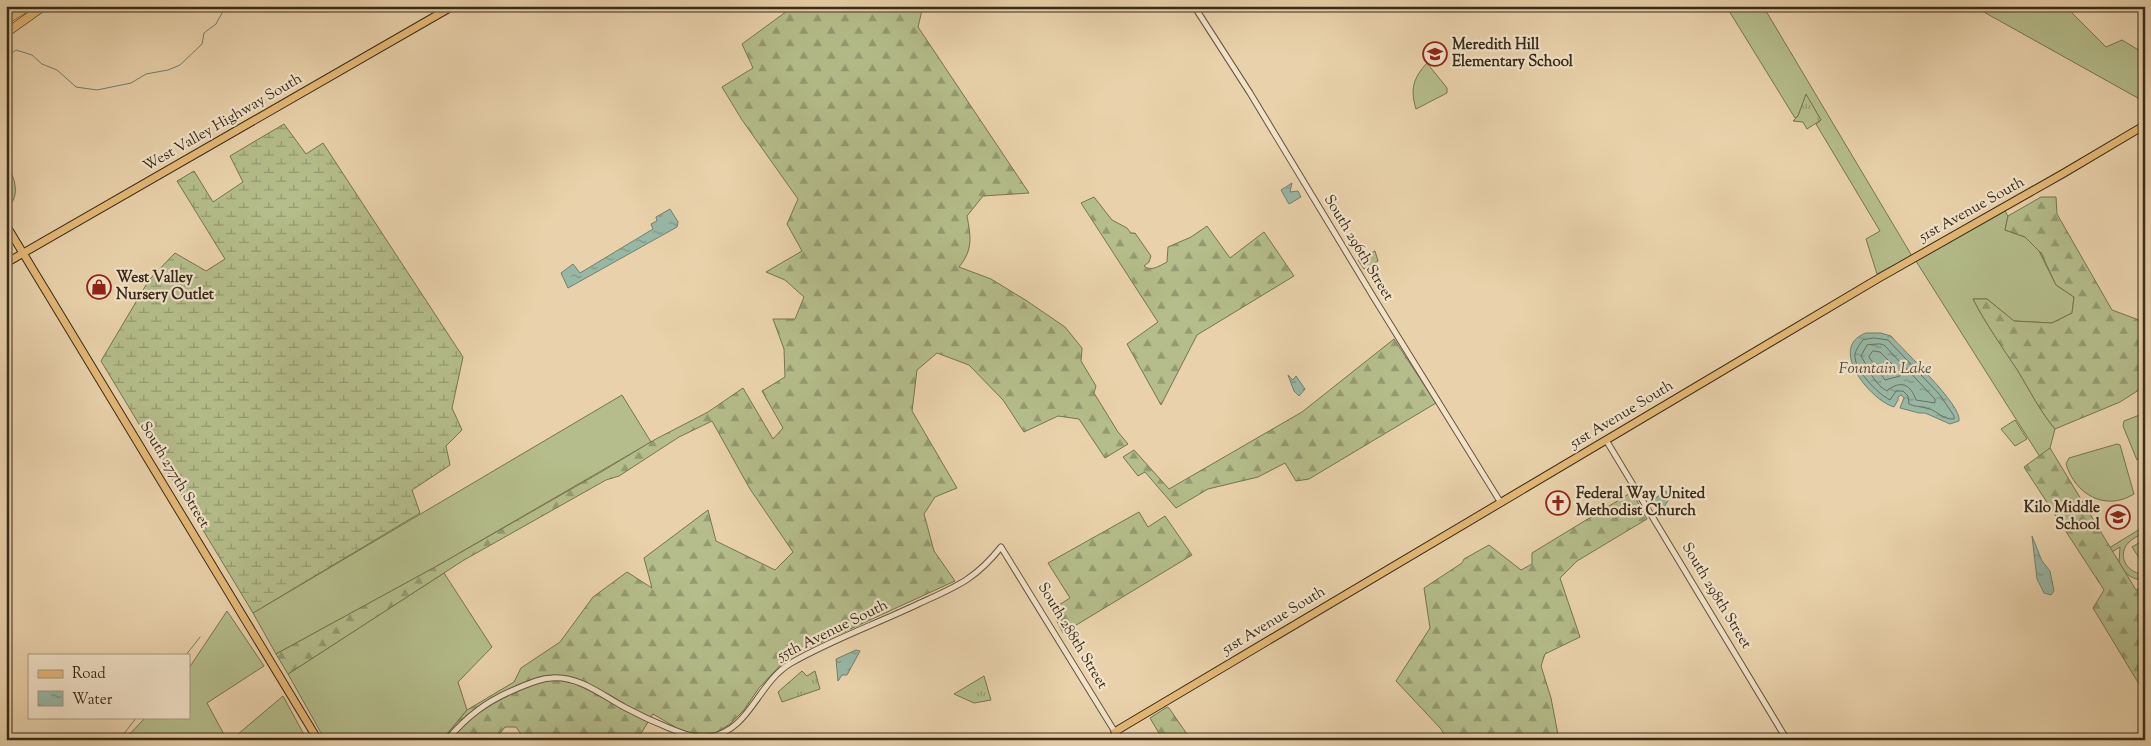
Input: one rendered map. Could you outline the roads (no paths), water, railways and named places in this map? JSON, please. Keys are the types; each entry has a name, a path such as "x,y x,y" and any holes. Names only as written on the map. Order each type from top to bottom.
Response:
{"highway":[{"path":"6,20 29,6"},
{"path":"6,33 44,6"}],"main road":[{"name":"West Valley Highway South","path":"6,264 453,6"},
{"name":"51st Avenue South","path":"1115,732 1914,258 2145,125"},
{"name":"South 277th Street","path":"6,225 318,740"},
{"name":"South 288th Street","path":"1115,732 1120,740"}],"street":[{"name":"South 296th Street","path":"1194,6 1250,93 1501,503"},
{"name":"South 298th Street","path":"1606,440 1787,740"},
{"name":"South 288th Street","path":"1001,547 1115,732"},
{"name":"55th Avenue South","path":"447,740 464,720 483,705 535,682 557,677 567,678 583,684 624,707 674,730 694,736 708,737 719,734 740,722 766,684 791,663 956,588 977,574 1001,547"}],"water":[{"path":"1292,183 1290,192 1298,191 1301,197 1289,204 1281,190"},
{"path":"670,209 678,222 677,227 568,288 561,273 573,264 580,273 653,229 651,224 657,221 656,217"},
{"name":"Fountain Lake","path":"1866,333 1881,333 1891,336 1943,391 1958,414 1959,421 1950,424 1925,413 1900,408 1904,398 1901,395 1898,397 1894,407 1874,394 1856,373 1851,361 1851,349 1855,340"},
{"path":"1288,375 1293,380 1296,376 1305,389 1299,396 1294,391"},
{"path":"1666,491 1670,497 1663,509 1658,509 1654,499"},
{"path":"2032,536 2042,561 2050,571 2054,591 2051,595 2044,593 2037,579"},
{"path":"856,650 860,651 847,675 842,675 838,681 836,659"}],"waterway":[{"path":"6,73 11,68 12,53 16,50 32,55 42,64 57,70 76,87 97,90 131,83 146,74 168,70 180,65 202,44 204,33 216,24 226,6"},
{"path":"187,654 200,637"},
{"path":"119,740 136,718"}],"place":[{"name":"Meredith Hill Elementary School","path":"1435,54"},
{"name":"West Valley Nursery Outlet","path":"99,287"},
{"name":"Federal Way United Methodist Church","path":"1558,503"},
{"name":"Kilo Middle School","path":"2118,517"}]}
